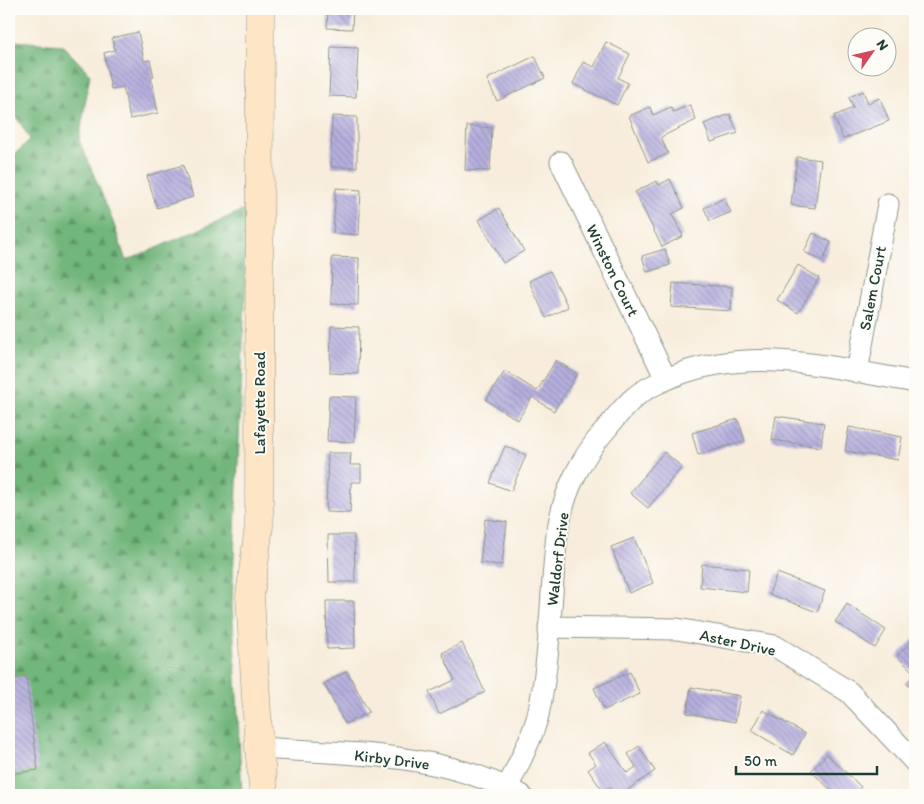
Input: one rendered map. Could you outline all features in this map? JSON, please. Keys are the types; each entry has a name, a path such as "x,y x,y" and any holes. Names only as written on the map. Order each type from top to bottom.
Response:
{"main road":[{"name":"Lafayette Road","path":"260,9 258,526 250,596 259,748 264,795"}],"street":[{"name":"Winston Court","path":"561,162 666,379"},
{"name":"Salem Court","path":"857,372 888,204"},
{"name":"Waldorf Drive","path":"514,792 537,717 546,668 558,534 565,496 578,465 595,441 636,396 666,379 718,362 751,359 789,361 915,382"},
{"name":"Aster Drive","path":"549,627 677,629 775,646 849,692 915,762"},
{"name":"Kirby Drive","path":"259,748 411,758 455,769 514,792"}],"green space":[{"path":"16,41 62,45 90,74 79,140 111,216 126,261 249,208 232,602 242,795 9,795 9,160 30,139 9,105 9,58"}],"building":[{"path":"328,9 353,9 352,29 327,28"},
{"path":"138,32 144,61 150,60 154,77 151,77 158,113 130,119 123,87 111,89 104,53 115,50 112,38"},
{"path":"606,42 630,54 618,78 628,83 617,105 573,84 583,62 594,67"},
{"path":"331,47 358,48 356,97 329,96"},
{"path":"535,56 545,78 497,101 487,79"},
{"path":"863,91 868,103 880,98 889,121 843,139 834,116 853,108 849,97"},
{"path":"690,105 696,120 661,137 668,154 648,162 629,116 650,107 653,115 671,107 673,112"},
{"path":"730,114 738,133 711,142 704,124"},
{"path":"332,116 357,117 357,167 331,167"},
{"path":"467,126 492,128 490,171 465,170"},
{"path":"797,157 821,160 815,208 791,205"},
{"path":"183,165 193,197 157,208 147,176"},
{"path":"670,179 684,208 672,214 683,236 662,247 635,192 656,181 659,185"},
{"path":"336,188 361,190 359,235 333,233"},
{"path":"724,198 731,212 710,221 704,208"},
{"path":"499,208 524,251 503,263 479,220"},
{"path":"813,233 831,242 823,261 804,252"},
{"path":"665,249 670,265 647,272 642,256"},
{"path":"332,257 359,258 358,305 331,304"},
{"path":"798,265 819,278 798,313 777,300"},
{"path":"550,271 568,307 546,318 529,281"},
{"path":"673,283 732,287 731,311 671,307"},
{"path":"331,326 359,327 358,374 330,373"},
{"path":"556,360 577,374 554,411 532,397 518,420 486,400 505,371 537,391"},
{"path":"329,396 356,397 354,442 327,441"},
{"path":"776,416 824,423 821,447 772,440"},
{"path":"738,419 745,441 698,455 692,433"},
{"path":"849,427 902,437 898,460 845,451"},
{"path":"505,446 526,455 511,491 490,483"},
{"path":"664,452 682,467 648,508 630,493"},
{"path":"328,453 351,453 350,465 361,465 361,482 351,482 350,513 326,512"},
{"path":"485,519 507,522 502,565 480,563"},
{"path":"328,535 354,535 355,582 329,582"},
{"path":"634,538 653,583 629,593 611,547"},
{"path":"702,564 749,569 747,592 700,587"},
{"path":"777,573 825,591 817,612 769,594"},
{"path":"326,601 354,601 355,648 327,649"},
{"path":"847,604 886,630 875,648 835,622"},
{"path":"915,638 915,674 897,656"},
{"path":"462,643 485,692 439,714 429,692 455,680 442,653"},
{"path":"347,671 369,712 345,724 324,684"},
{"path":"630,672 640,694 604,710 594,688"},
{"path":"915,674 915,691 906,683"},
{"path":"26,676 38,770 9,774 9,678"},
{"path":"691,687 740,696 735,722 687,713"},
{"path":"763,710 805,734 793,755 752,731"},
{"path":"605,742 627,773 636,767 628,754 639,746 655,771 620,795 614,795 609,787 603,791 588,770 596,764 588,753"},
{"path":"827,754 861,787 853,795 836,795 811,771"}]}
